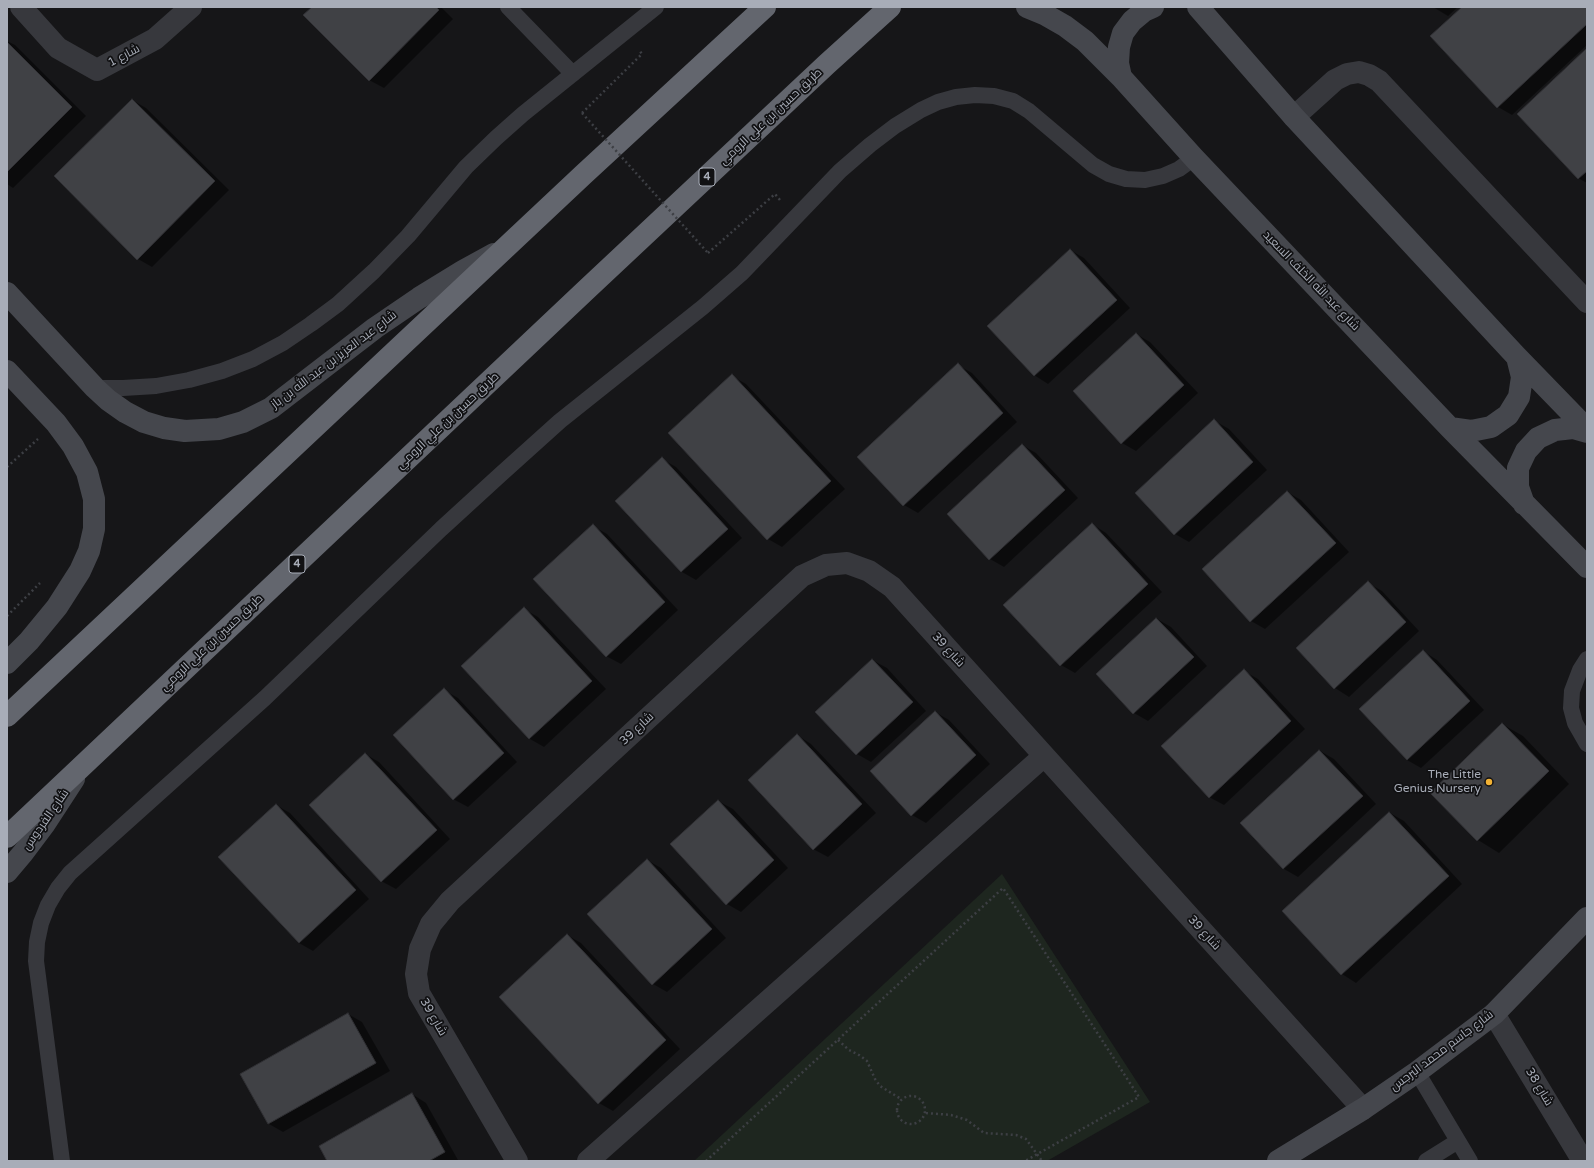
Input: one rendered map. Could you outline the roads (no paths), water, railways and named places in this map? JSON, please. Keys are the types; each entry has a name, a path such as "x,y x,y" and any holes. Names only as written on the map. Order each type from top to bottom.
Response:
{"highway":[{"path":"7,716 584,174 765,7"},
{"name":"طريق حسين بن علي الرومي","path":"7,837 827,64 884,13"}],"main road":[{"path":"884,13 904,7"},
{"name":"شارع عبد الله الخلف السعيد","path":"1027,7 1044,14 1065,26 1085,41 1121,77 1194,158 1450,428 1587,567"},
{"path":"1121,77 1118,63 1119,48 1123,33 1132,21 1144,11 1153,7"},
{"path":"1197,9 1294,117 1587,431"},
{"name":"شارع عبد العزيز بن عبد الله بن باز","path":"7,293 95,388 108,400 125,412 144,422 164,428 185,431 205,430 243,422 271,408 376,328 419,298 463,270 509,245"},
{"path":"1450,428 1471,432 1491,427 1508,415 1519,397 1522,378 1517,357"},
{"path":"7,371 56,423 73,446 87,472 94,499 94,529 89,551 80,571 57,607 29,641 7,663"},
{"path":"1524,504 1518,487 1518,468 1526,451 1538,438 1555,430 1574,428 1587,431"},
{"name":"شارع الفردوس","path":"7,872 44,825 82,766"},
{"name":"شارع جاسم محمد البرجس","path":"1278,1161 1363,1109 1417,1072 1494,1014 1587,918"}],"street":[{"name":"شارع 1","path":"21,7 58,48 97,70 155,39 191,7"},
{"path":"1294,117 1335,80 1347,74 1359,72 1369,75 1379,82 1587,302"},
{"name":"شارع 39","path":"517,1161 419,993 416,974 420,949 431,924 450,902 802,576 826,565 847,563 869,571 892,587 1363,1109"},
{"path":"588,1161 1044,756"},
{"name":"شارع 38","path":"1494,1014 1583,1161"}],"lane":[{"path":"508,7 573,74"},
{"path":"95,388 156,386 189,380 222,371 253,359 283,343 338,304 374,271 408,236 466,167 496,138 656,7"},
{"path":"62,1161 36,961 37,942 41,923 48,905 58,888 70,873 265,698 441,529 500,475 560,421 703,307 742,272 778,237 840,171 895,126 921,110 938,102 956,97 975,95 994,96 1013,101 1029,111 1093,165 1109,174 1126,179 1145,180 1157,178 1179,169 1194,158"},
{"path":"1587,659 1580,670 1572,691 1571,708 1575,723 1587,744"},
{"path":"1417,1072 1470,1161"},
{"path":"1426,1161 1458,1141"}],"place":[{"name":"The Little Genius Nursery","path":"1489,782"}]}
